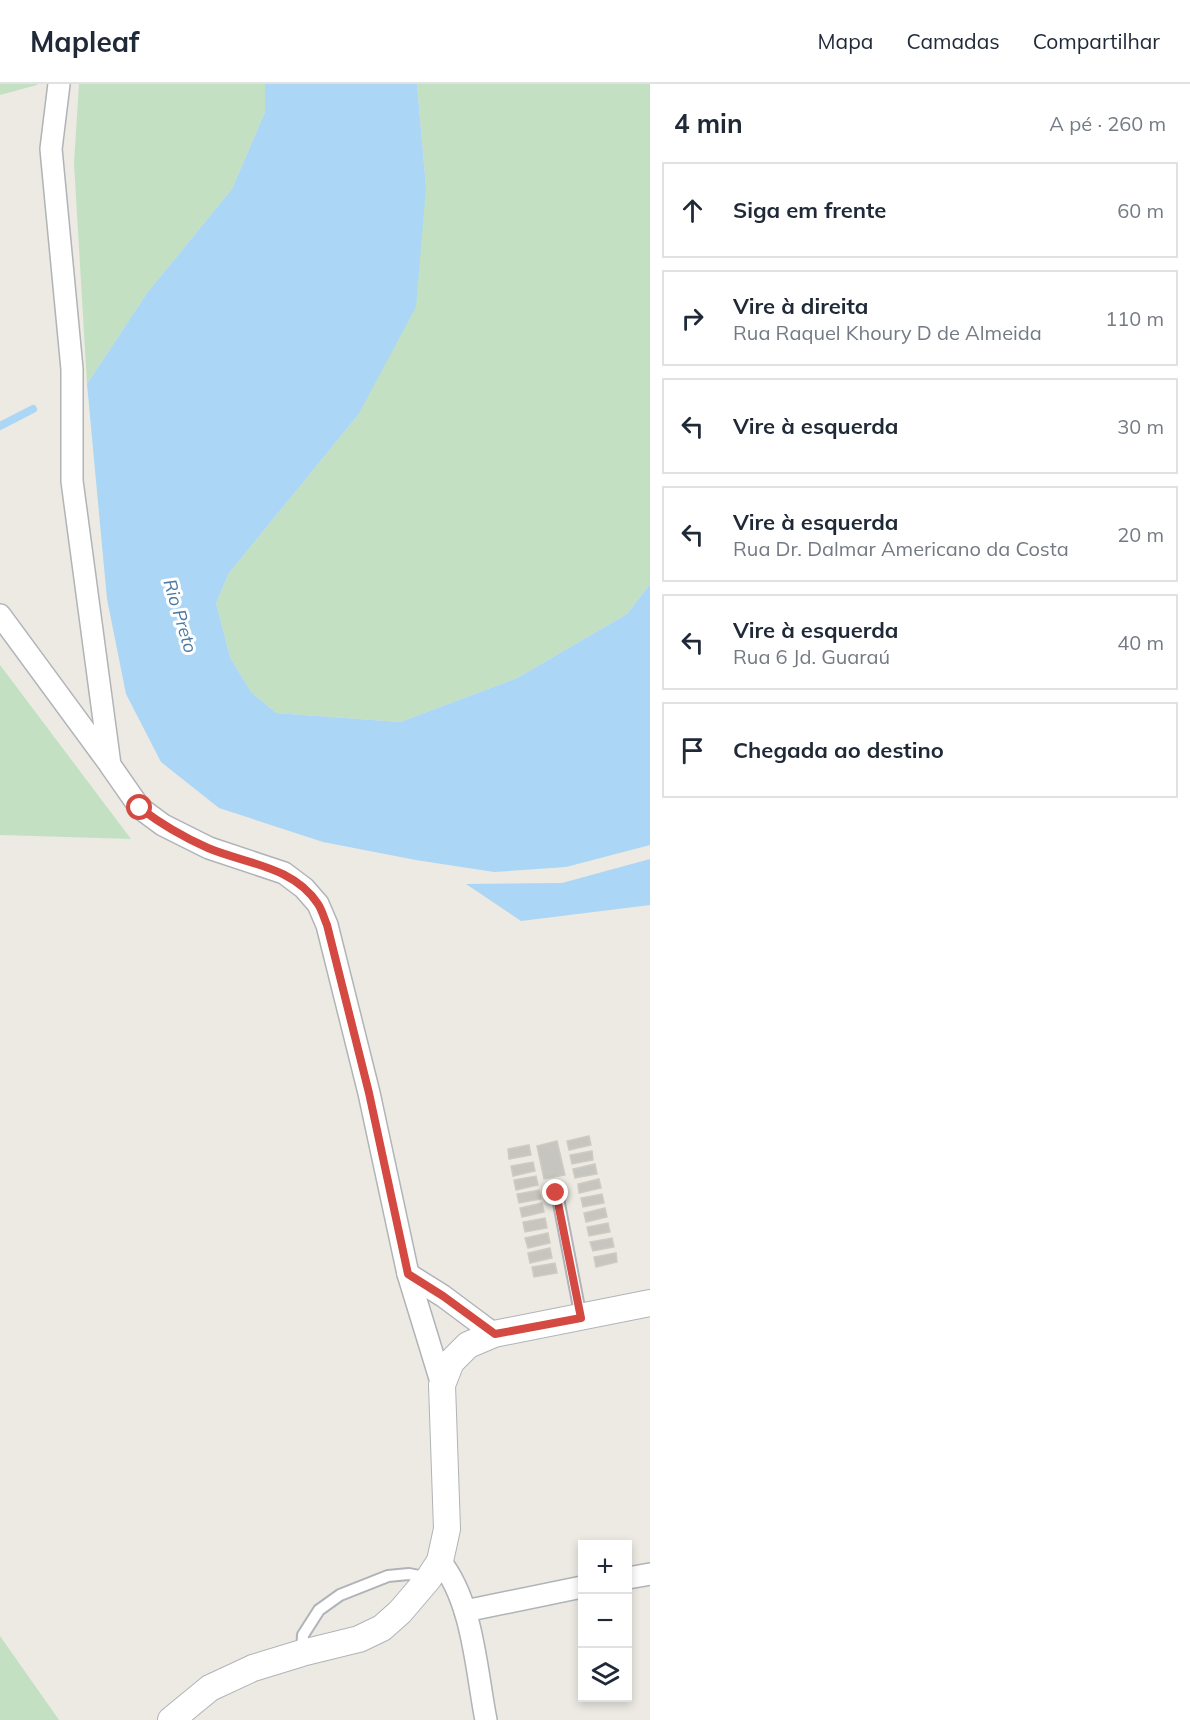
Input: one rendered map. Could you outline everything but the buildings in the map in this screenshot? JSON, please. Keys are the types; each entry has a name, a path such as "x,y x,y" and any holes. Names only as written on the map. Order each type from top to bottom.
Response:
{"street":[{"path":"59,84 51,149 72,369 72,480 110,765"},
{"path":"0,615 140,808 163,825 209,848 284,873 304,888 318,904 327,925 369,1093 408,1274 442,1385 447,1529 434,1570 400,1612 382,1628 360,1639 302,1653 254,1668 210,1688 171,1720"},
{"path":"408,1274 495,1334"},
{"path":"442,1385 452,1362 468,1345 495,1334 650,1303"},
{"path":"434,1570 456,1586 465,1611 486,1720"},
{"path":"632,1577 650,1574"},
{"path":"465,1611 578,1588"}],"lane":[{"path":"556,1193 581,1318"},
{"path":"302,1653 303,1635 319,1610 340,1595 388,1576 434,1570"}],"green space":[{"path":"0,84 37,84 37,85 0,95"},
{"path":"79,84 265,84 265,112 232,189 147,293 87,384 74,163"},
{"path":"417,84 650,84 650,584 627,614 517,678 400,722 276,713 251,692 230,657 216,603 229,573 358,415 426,187"},
{"path":"0,665 131,839 0,835"},
{"path":"0,1636 59,1720 0,1720"}],"water":[{"name":"Rio Preto","path":"265,84 417,84 426,187 416,307 358,415 229,573 216,603 230,657 251,692 276,713 400,722 517,678 627,614 650,584 650,845 566,867 494,872 323,842 219,808 161,762 126,694 107,599 87,384 147,293 232,189 265,112"},
{"path":"650,859 650,905 521,921 466,884 562,883"}],"waterway":[{"path":"0,426 33,409"}],"route":[{"path":"140,808 163,825 209,848 284,873 304,888 318,904 327,925 369,1093 408,1274 495,1334 581,1318 556,1193"}]}
